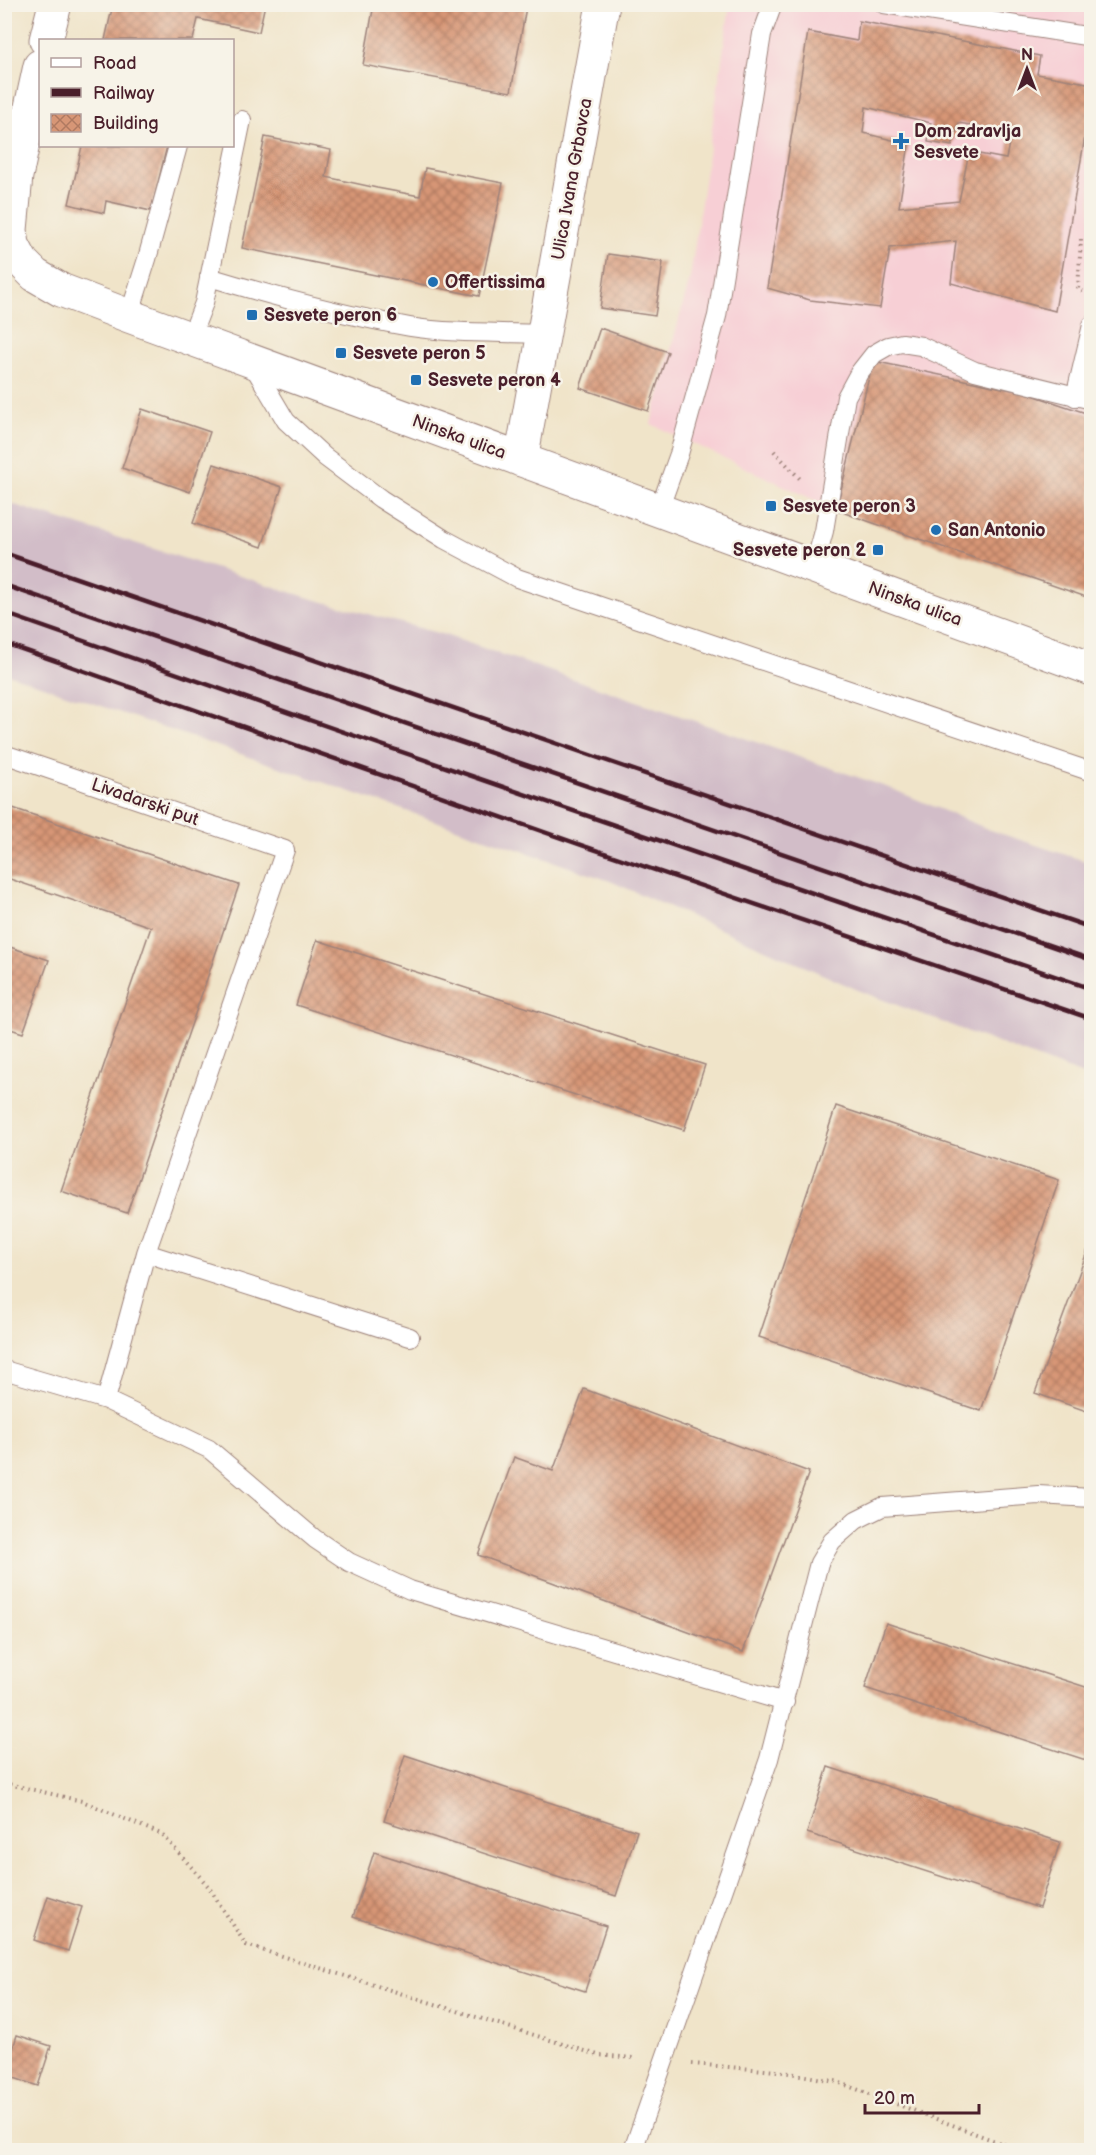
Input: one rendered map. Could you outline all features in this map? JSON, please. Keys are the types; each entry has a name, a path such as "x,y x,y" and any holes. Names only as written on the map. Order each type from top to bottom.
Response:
{"street":[{"path":"46,39 55,4"},
{"name":"Ulica Ivana Grbavca","path":"521,460 603,4"},
{"name":"Ninska ulica","path":"39,71 16,176 9,245 35,275 62,290 190,339 1092,669"}],"lane":[{"path":"658,510 679,454 717,316 762,34 773,4"},
{"path":"884,4 1092,37"},
{"path":"190,339 204,303 242,120"},
{"path":"129,316 150,250 178,147"},
{"path":"209,277 285,300 412,327 455,332 543,334"},
{"path":"814,567 824,531 846,397 874,354 888,346 902,343 921,346 975,371 1083,398 1092,325"},
{"path":"251,361 286,421 325,457 381,499 444,539 517,578 1092,772"},
{"name":"Livadarski put","path":"4,754 285,850 146,1253"},
{"path":"106,1400 146,1253 410,1337"},
{"path":"4,1370 106,1400 209,1449 315,1539 349,1562 410,1590 785,1702"},
{"path":"633,2151 769,1759 819,1563 832,1541 856,1520 882,1507 1038,1495 1092,1498"}],"path":[{"path":"1081,238 1078,289 1092,295"},
{"path":"774,451 826,508"},
{"path":"4,1783 82,1801 163,1835 208,1886 246,1945 598,2055 777,2071 835,2081 1019,2151"}],"shaded area":[{"name":"Dom zdravlja Sesvete","path":"730,5 1091,5 1091,415 1026,393 873,361 836,510 651,424 690,278"},
{"path":"5,502 306,597 445,635 892,789 990,830 1091,863 1091,1078 865,993 610,881 5,673"}],"building":[{"path":"113,4 265,4 259,32 198,19 193,39 105,39"},
{"path":"374,4 436,4 453,7 453,4 514,4 526,7 511,92 363,65"},
{"path":"859,21 1040,56 1037,74 1092,84 1092,96 1055,311 951,283 956,241 890,248 880,308 810,300 767,288 808,32 857,41","holes":["866,107 931,123 928,142 952,146 959,123 1011,132 1006,159 969,152 959,201 899,207 909,144 863,133"]},
{"path":"265,137 331,150 326,177 377,188 420,196 425,168 503,183 479,296 242,248"},
{"path":"82,147 167,147 151,211 106,201 104,213 69,204"},
{"path":"608,254 663,262 655,316 600,308"},
{"path":"600,328 668,352 648,411 580,388"},
{"path":"873,361 1026,393 1092,415 1092,599 836,510"},
{"path":"142,409 210,432 190,492 122,468"},
{"path":"214,464 282,487 262,547 193,523"},
{"path":"4,805 239,885 127,1213 61,1191 151,927 4,877"},
{"path":"317,940 705,1065 684,1130 296,1005"},
{"path":"4,945 49,960 23,1033 4,1027"},
{"path":"836,1106 1059,1180 981,1411 759,1337"},
{"path":"1092,1241 1092,1413 1035,1393"},
{"path":"584,1389 809,1472 743,1652 478,1555 514,1457 553,1471"},
{"path":"886,1623 1092,1689 1092,1762 865,1688"},
{"path":"405,1755 637,1831 616,1896 384,1821"},
{"path":"828,1767 1060,1842 1039,1908 807,1833"},
{"path":"374,1852 606,1926 585,1991 353,1917"},
{"path":"48,1896 82,1907 68,1951 34,1940"},
{"path":"17,2035 51,2046 38,2086 5,2075"}],"railway":[{"path":"4,553 1092,928"},
{"path":"4,585 1092,960"},
{"path":"4,613 1092,989"},
{"path":"4,643 584,846 1092,1019"}],"place":[{"name":"Dom zdravlja Sesvete","path":"901,141"},
{"name":"Offertissima","path":"433,282"},
{"name":"Sesvete peron 6","path":"252,315"},
{"name":"Sesvete peron 5","path":"341,353"},
{"name":"Sesvete peron 4","path":"416,380"},
{"name":"Sesvete peron 3","path":"771,506"},
{"name":"San Antonio","path":"936,530"},
{"name":"Sesvete peron 2","path":"878,550"}]}
